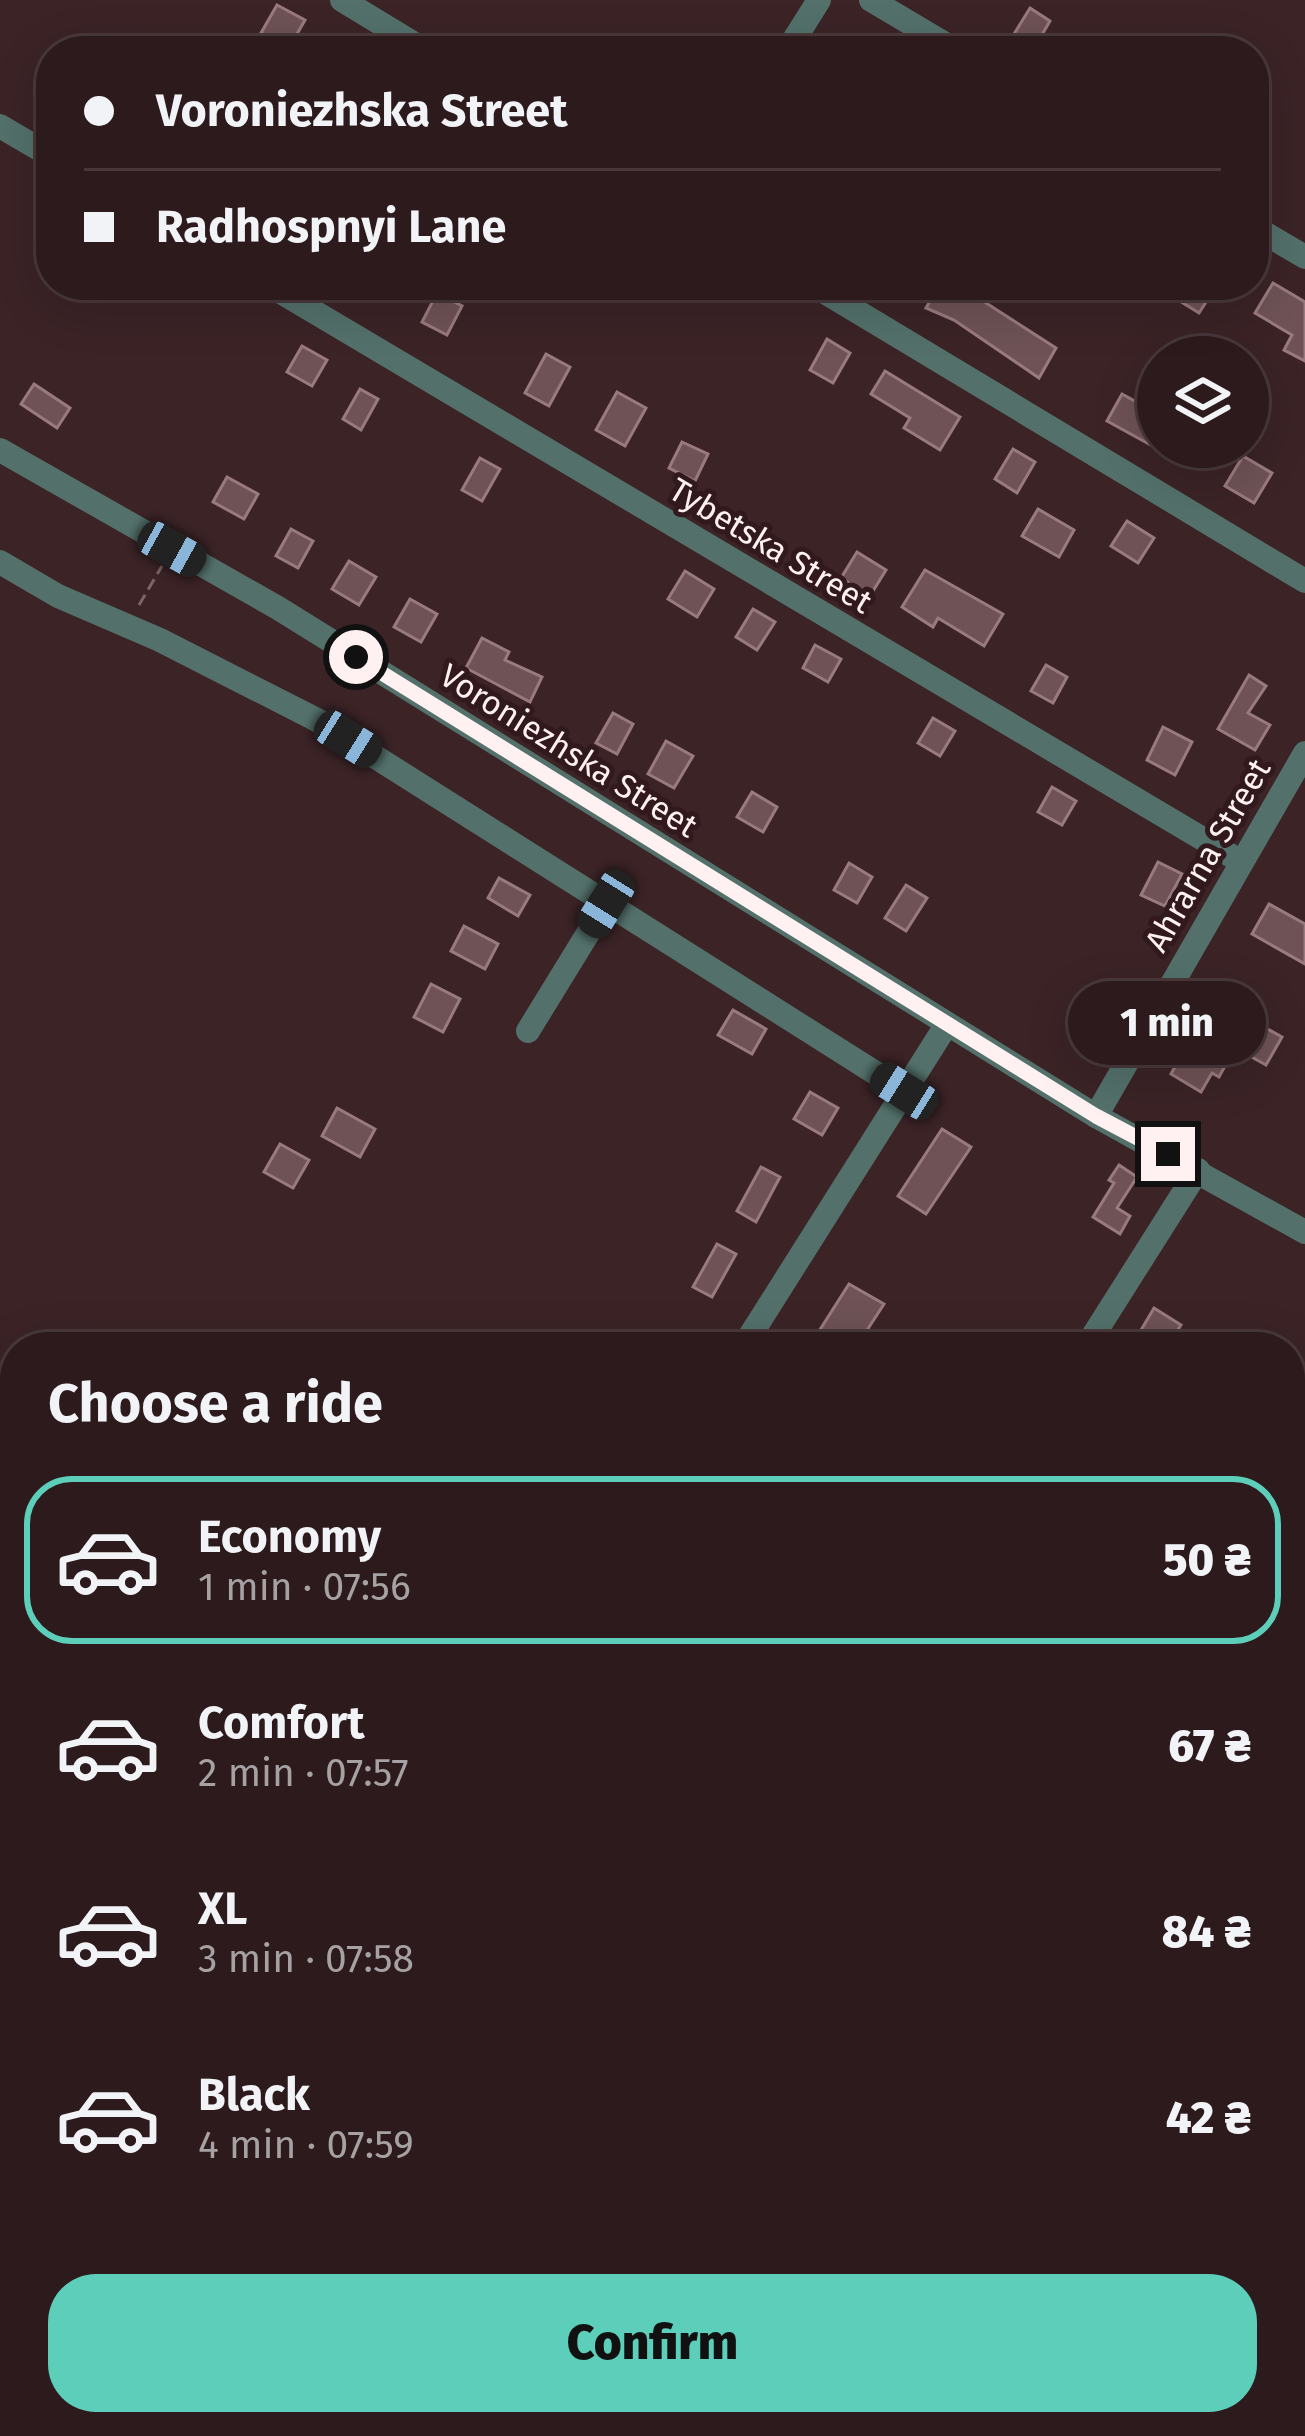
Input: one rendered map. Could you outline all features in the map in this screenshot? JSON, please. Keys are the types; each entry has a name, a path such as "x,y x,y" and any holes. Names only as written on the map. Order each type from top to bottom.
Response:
{"street":[{"path":"343,0 402,36"},
{"path":"797,36 820,0"},
{"path":"871,0 932,36"},
{"path":"0,126 36,147"},
{"path":"1269,236 1305,257"},
{"name":"Tybetska Street","path":"294,300 1240,861"},
{"path":"837,300 1305,581"},
{"name":"Voroniezhska Street","path":"0,450 278,608 1096,1116 1305,1232"},
{"path":"0,562 58,596 317,720 904,1091"},
{"name":"Ahrarna Street","path":"1096,1116 1305,753"},
{"path":"528,1031 606,904"},
{"path":"752,1332 947,1024"},
{"path":"1095,1332 1198,1170"}],"path":[{"path":"127,626 172,549"}],"building":[{"path":"277,5 305,20 296,36 261,33"},
{"path":"1030,8 1050,21 1041,36 1014,34"},
{"path":"1273,283 1305,302 1305,361 1284,350 1292,335 1255,313 1263,300 1269,300"},
{"path":"433,300 462,306 447,335 422,322"},
{"path":"931,300 981,300 1056,348 1039,378 954,320 926,308"},
{"path":"1178,300 1207,300 1199,313"},
{"path":"827,339 850,353 833,383 810,370"},
{"path":"302,346 327,360 312,386 287,372"},
{"path":"546,354 570,367 549,406 525,393"},
{"path":"885,371 960,417 940,450 904,428 910,418 871,394"},
{"path":"34,384 70,408 57,428 21,404"},
{"path":"360,389 378,399 361,430 343,419"},
{"path":"617,392 646,408 625,446 596,430"},
{"path":"1122,394 1137,402 1137,437 1107,421"},
{"path":"682,442 708,454 695,481 669,468"},
{"path":"1013,449 1035,462 1017,493 995,479"},
{"path":"480,458 500,469 482,501 462,490"},
{"path":"1236,468 1263,468 1272,473 1254,503 1225,486"},
{"path":"227,477 258,494 244,519 213,502"},
{"path":"1038,509 1074,530 1059,557 1022,536"},
{"path":"1127,521 1154,538 1138,563 1111,546"},
{"path":"291,529 313,541 298,568 276,556"},
{"path":"857,552 886,570 870,596 841,578"},
{"path":"349,561 376,577 359,605 332,589"},
{"path":"925,570 1003,614 984,646 938,618 933,627 902,607"},
{"path":"685,571 714,589 697,617 668,599"},
{"path":"410,599 437,614 421,642 394,627"},
{"path":"753,609 775,622 757,650 736,637"},
{"path":"482,638 509,652 505,660 542,677 530,702 466,668"},
{"path":"815,645 841,659 828,682 803,668"},
{"path":"1046,665 1067,677 1053,703 1031,691"},
{"path":"1249,675 1266,686 1248,713 1270,725 1255,750 1218,729"},
{"path":"613,713 633,724 617,754 596,743"},
{"path":"933,718 955,731 940,756 918,743"},
{"path":"1163,727 1192,742 1175,775 1147,760"},
{"path":"666,741 693,756 674,788 648,774"},
{"path":"1052,787 1076,801 1062,825 1038,812"},
{"path":"752,792 777,807 763,832 737,817"},
{"path":"1158,862 1182,874 1165,906 1141,895"},
{"path":"849,863 872,877 857,903 834,890"},
{"path":"499,878 530,895 518,916 488,898"},
{"path":"906,885 927,898 906,931 885,918"},
{"path":"1269,904 1305,924 1305,964 1252,934"},
{"path":"464,926 498,944 485,969 451,951"},
{"path":"431,984 460,999 443,1032 414,1017"},
{"path":"733,1010 766,1029 752,1054 718,1035"},
{"path":"1246,1017 1282,1037 1266,1065 1230,1045"},
{"path":"1187,1032 1230,1057 1219,1077 1212,1073 1201,1092 1171,1074 1178,1061 1172,1058"},
{"path":"810,1092 838,1108 822,1135 794,1119"},
{"path":"337,1108 375,1129 360,1157 322,1136"},
{"path":"942,1129 971,1147 926,1214 898,1196"},
{"path":"280,1144 309,1160 293,1188 264,1172"},
{"path":"1119,1165 1137,1177 1117,1208 1130,1216 1120,1234 1093,1217"},
{"path":"761,1167 780,1177 756,1222 737,1211"},
{"path":"717,1244 736,1254 712,1297 693,1287"},
{"path":"849,1284 884,1304 866,1332 818,1332"},
{"path":"1154,1308 1181,1325 1177,1332 1140,1332"}],"route":[{"path":"356,657 1096,1116 1168,1154"}]}
